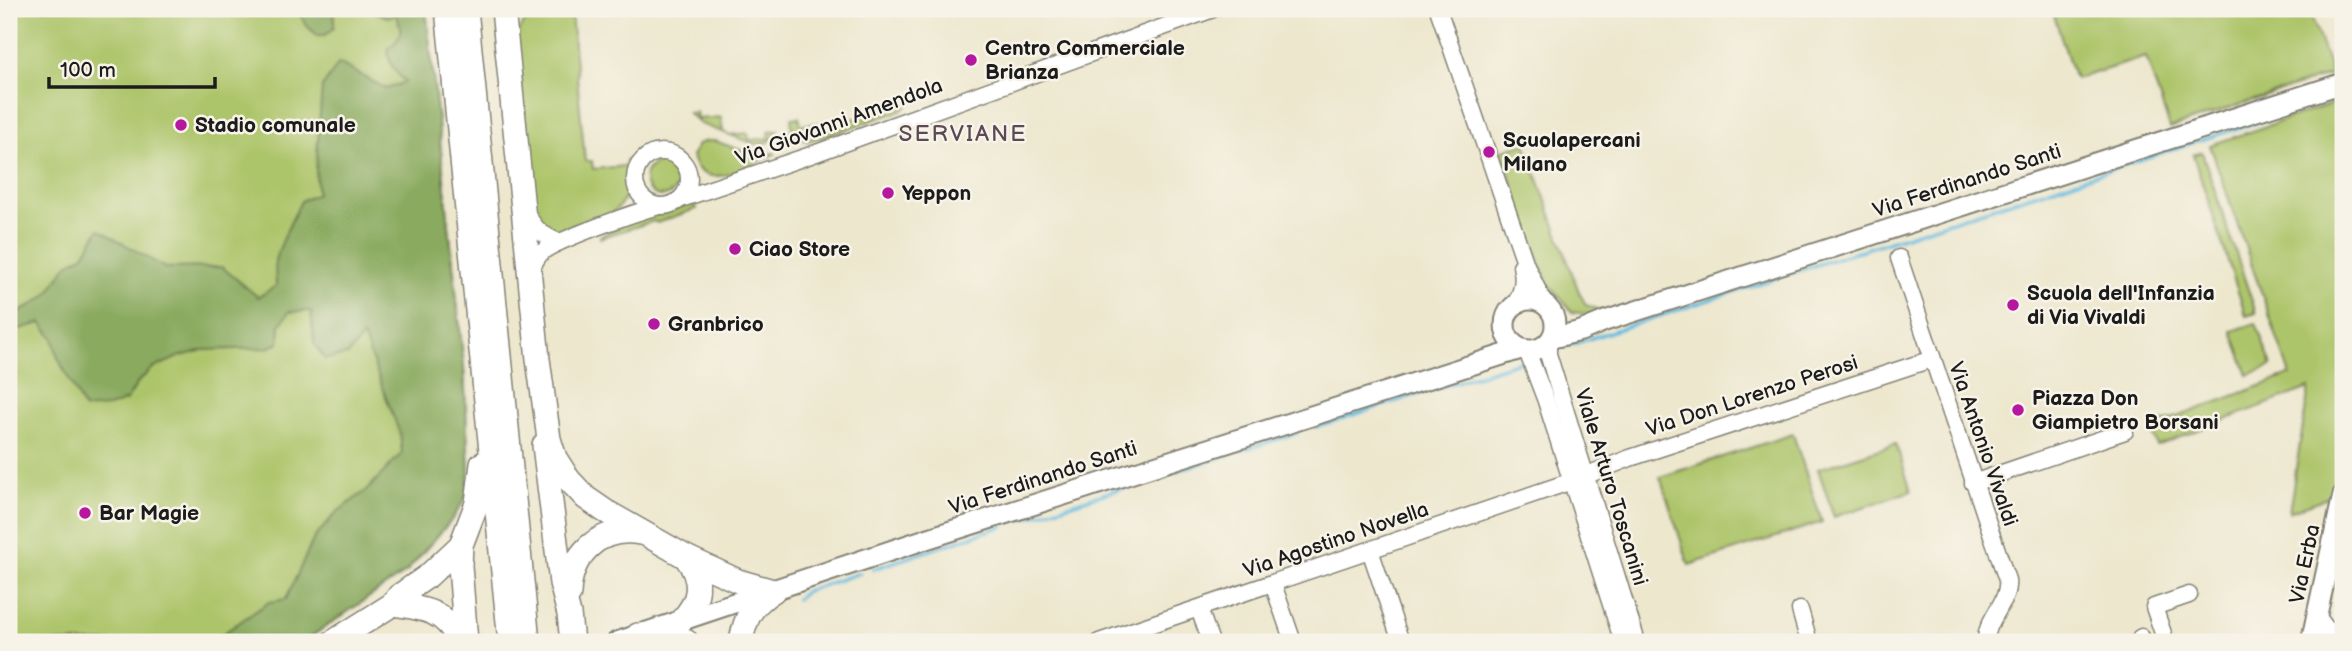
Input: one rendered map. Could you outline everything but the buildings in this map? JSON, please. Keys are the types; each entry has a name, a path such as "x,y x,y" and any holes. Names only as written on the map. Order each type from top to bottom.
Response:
{"highway":[{"path":"447,9 510,642"},
{"path":"466,9 528,642"},
{"path":"503,9 538,359 549,439 555,458 569,480 586,498 644,534 745,585 773,591"},
{"path":"538,359 546,471 572,642"},
{"path":"466,642 461,545 477,503 481,481 482,442 489,428"},
{"path":"569,614 571,574 591,543 606,535 628,531 644,534"},
{"path":"332,642 393,604 429,576 461,545"},
{"path":"627,639 660,634 682,638 698,590 696,574 686,557"},
{"path":"741,642 747,615 758,601 773,591"},
{"path":"393,604 420,607 440,615 455,632 458,642"}],"main road":[{"name":"Via Ferdinando Santi","path":"1550,341 2343,83"},
{"path":"1484,360 1496,348 1505,331 1506,317 1514,306 1522,301 1532,300 1549,310 1555,328 1550,341 1541,348 1524,350 1510,341 1505,331"},
{"name":"Via Ferdinando Santi","path":"1549,310 1561,319 1578,323 1605,321"},
{"name":"Via Ferdinando Santi","path":"684,632 773,591 1484,360 1524,350"},
{"name":"Via Erba","path":"2311,642 2343,495"}],"street":[{"name":"Via Giovanni Amendola","path":"681,199 1213,9"},
{"path":"1438,9 1526,265 1549,310"},
{"path":"653,153 676,156 687,168 689,175 687,190 681,199 668,206 646,202 636,188 635,175 638,165 653,153"},
{"name":"Via Giovanni Amendola","path":"689,175 717,187"},
{"path":"614,221 636,188"},
{"path":"522,205 533,226 542,235 559,242"},
{"path":"529,278 542,251 559,242 659,206"},
{"path":"1514,306 1523,282 1517,235"},
{"name":"Via Antonio Vivaldi","path":"1899,258 2008,584 1986,632 1986,642"},
{"name":"Viale Arturo Toscanini","path":"1550,341 1548,354 1623,642"},
{"name":"Viale Arturo Toscanini","path":"1524,350 1534,366 1579,478 1637,642"},
{"name":"Via Don Lorenzo Perosi","path":"1579,478 1742,420 1932,359"},
{"path":"1973,483 2125,430"},
{"name":"Via Agostino Novella","path":"1099,642 1579,478"},
{"path":"1370,550 1401,642"},
{"path":"1273,584 1293,642"},
{"path":"2165,642 2154,607 2189,595"},
{"path":"1199,609 1211,642"},
{"path":"1800,610 1809,642"},
{"path":"2316,616 2329,632 2343,639"}],"green space":[{"path":"9,9 426,9 464,367 469,472 467,495 454,517 406,572 303,642 9,642"},
{"path":"297,9 334,9 334,27 325,35 317,35 306,25"},
{"path":"367,9 426,9 464,367 469,472 467,495 454,517 406,572 303,642 211,642 269,602 286,599 314,538 337,512 367,490 402,453 400,434 363,336 348,355 325,359 314,343 311,311 289,312 280,325 279,343 267,348 203,350 178,357 152,369 138,382 127,400 109,407 84,409 58,358 53,338 41,323 9,332 9,315 22,311 47,295 68,264 84,255 99,229 165,268 222,267 258,297 276,286 275,260 287,230 301,201 317,194 316,169 322,87 339,63 386,89 405,82 393,67 388,54 388,48 400,34 396,15 387,17"},
{"path":"578,9 579,12 571,13 585,161 592,161 593,169 626,166 626,160 633,159 625,195 618,208 612,213 557,231 545,227 534,214 516,37 520,28 533,16 550,11"},
{"path":"2052,9 2309,9 2332,74 2170,128 2146,57 2075,79"},
{"path":"2343,100 2343,438 2331,496 2289,512 2309,388 2157,446 2150,427 2290,375 2210,145"},
{"path":"907,106 903,110 820,138 806,141 805,138 787,139 792,128 791,118 799,117 801,125 876,116 875,109"},
{"path":"696,112 697,119 721,117 723,132 700,124 688,113"},
{"path":"778,130 767,143 755,144 730,135 748,133 749,140 770,138 769,131"},
{"path":"715,141 754,155 776,153 742,170 717,176 706,174 697,168 692,156 698,144"},
{"path":"1525,143 1579,292 1586,305 1602,311 1594,315 1572,312 1547,282 1501,151"},
{"path":"2202,152 2256,313 2246,316 2193,155"},
{"path":"662,162 674,167 679,179 674,191 662,196 650,191 645,179 650,167"},
{"path":"694,203 696,209 657,223 654,221 600,238 641,216 661,214"},
{"path":"2256,323 2272,366 2248,375 2232,331"},
{"path":"1793,434 1822,522 1689,565 1660,477"},
{"path":"1896,444 1911,491 1834,517 1818,469"}],"waterway":[{"path":"1564,347 2343,94"},
{"path":"1315,427 1519,362"},
{"path":"1021,520 1297,433"},
{"path":"873,569 1003,526"},
{"path":"797,599 806,591 860,573"}],"place":[{"name":"Centro Commerciale Brianza","path":"971,60"},
{"name":"Stadio comunale","path":"181,125"},
{"name":"Scuolapercani Milano","path":"1489,152"},
{"name":"Yeppon","path":"888,193"},
{"name":"Ciao Store","path":"735,249"},
{"name":"Scuola dell'Infanzia di Via Vivaldi","path":"2013,305"},
{"name":"Granbrico","path":"654,324"},
{"name":"Piazza Don Giampietro Borsani","path":"2018,410"},
{"name":"Bar Magie","path":"85,513"}],"district":[{"name":"SERVIANE","path":"963,134"}]}
